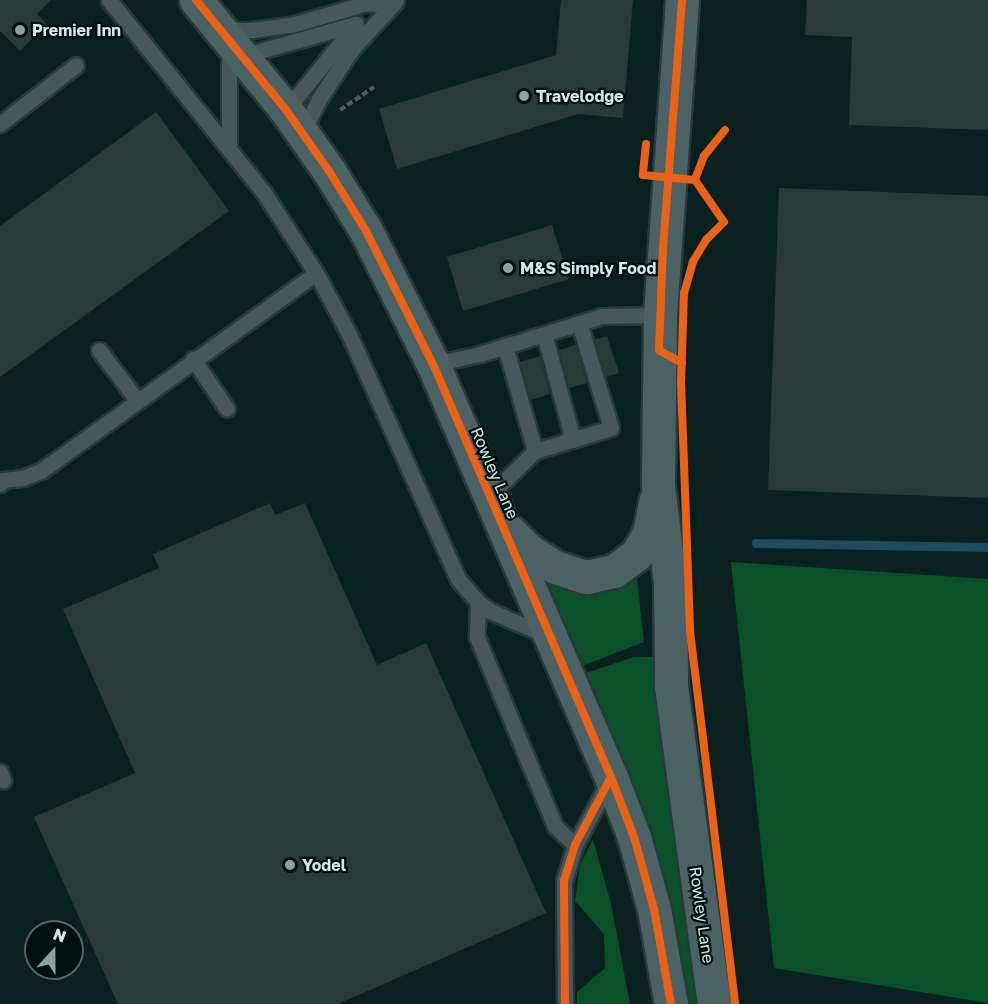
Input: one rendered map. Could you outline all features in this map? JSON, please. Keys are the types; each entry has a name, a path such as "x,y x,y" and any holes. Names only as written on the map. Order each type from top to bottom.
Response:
{"main road":[{"name":"Rowley Lane","path":"196,0 294,121 366,231 434,363 552,637 634,837 654,909 671,1004"},
{"name":"Rowley Lane","path":"682,0 660,315 658,486 670,582 671,686 714,1004"},
{"path":"504,526 531,552 555,567 586,576 614,571 636,555 649,533 658,486"}],"lane":[{"path":"109,0 264,194 316,273 349,334 458,579 478,602 490,611 552,637"},
{"path":"231,42 252,30 295,24 363,4 394,1"},
{"path":"294,121 319,99 352,49 394,1"},
{"path":"231,42 356,24 294,121"},
{"path":"229,150 231,42"},
{"path":"0,124 76,65"},
{"path":"1,481 23,478 42,470 316,273"},
{"path":"434,363 480,354 602,316 660,315"},
{"path":"491,494 535,452 611,428 579,323"},
{"path":"544,334 573,440"},
{"path":"506,346 535,452"},
{"path":"99,350 137,400"},
{"path":"194,359 227,409"},
{"path":"478,602 477,637 555,826 575,845"},
{"path":"565,1004 564,881 575,845 611,777"}],"path":[{"path":"332,116 374,87"}],"green space":[{"path":"731,562 988,579 988,1003 774,968"},
{"path":"637,578 644,642 577,668 543,587 551,583 569,589 605,590"},
{"path":"634,657 655,657 699,1004 682,1004 580,675"},
{"path":"593,839 611,904 630,1004 577,1004 577,992 605,968 604,934 575,901 580,866"}],"building":[{"name":"Premier Inn","path":"0,0 51,0 37,14 47,24 20,51 0,31"},
{"name":"Travelodge","path":"561,0 633,0 623,118 578,114 397,169 379,109 556,55"},
{"path":"807,0 988,0 988,130 849,125 852,37 805,35"},
{"path":"156,112 229,211 0,377 0,226"},
{"path":"779,188 988,196 988,498 768,490"},
{"name":"M&S Simply Food","path":"552,225 569,279 463,311 447,257"},
{"path":"607,336 619,373 606,377 594,340"},
{"path":"576,345 587,383 569,388 559,350"},
{"path":"540,356 550,394 531,400 520,362"},
{"name":"Yodel","path":"270,503 275,515 305,503 377,665 426,643 546,913 338,1004 118,1004 84,928 84,920 80,920 34,817 135,773 63,609 159,568 153,554"}],"waterway":[{"path":"756,543 988,547"}],"cycle path":[{"path":"196,0 286,110 329,171 366,231 433,364 611,777 634,837 654,909 671,1004"},
{"path":"682,0 663,248 659,350 682,363"},
{"path":"725,130 704,156 695,180 724,222 706,240 693,262 684,293 681,382 690,631 735,1004"},
{"path":"646,144 643,175 695,180"},
{"path":"565,1004 564,881 575,845 611,777"}],"place":[{"name":"Premier Inn","path":"20,30"},
{"name":"Travelodge","path":"524,96"},
{"name":"M&S Simply Food","path":"508,268"},
{"name":"Yodel","path":"290,865"}]}
